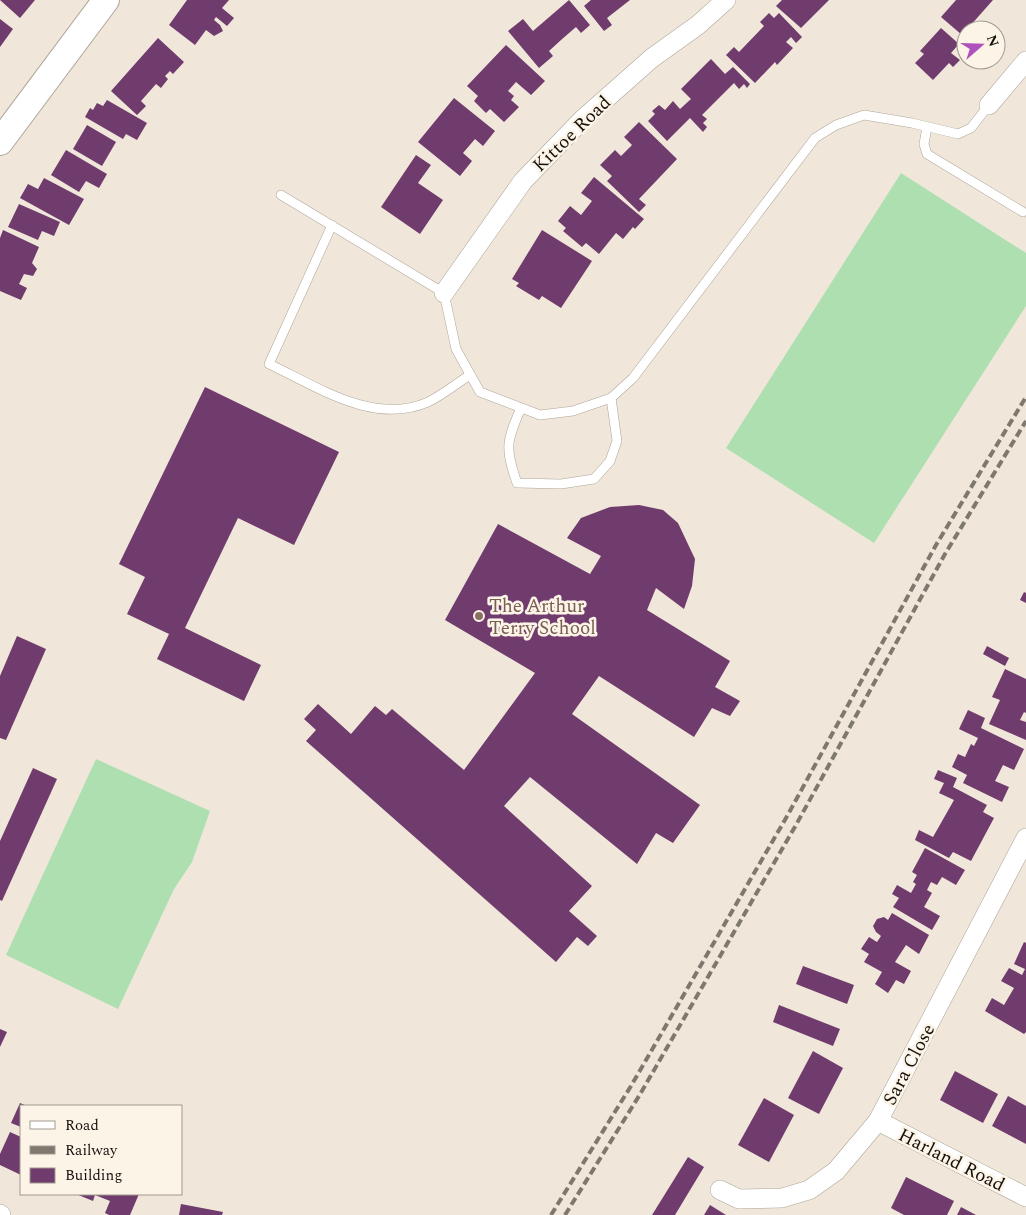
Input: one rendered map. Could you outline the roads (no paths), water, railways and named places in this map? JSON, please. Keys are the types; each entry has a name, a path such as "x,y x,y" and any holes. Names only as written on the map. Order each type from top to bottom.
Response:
{"street":[{"path":"0,142 106,0"},
{"name":"Kittoe Road","path":"444,293 523,181 584,119 624,82 726,0"},
{"path":"989,106 1026,61"},
{"name":"Sara Close","path":"720,1190 739,1199 782,1198 809,1190 836,1171 878,1121 1026,838"},
{"name":"Harland Road","path":"878,1121 1026,1197"}],"lane":[{"path":"281,195 444,293 456,349 480,392 540,415 574,412 611,398 633,378 815,138 836,124 864,115 958,134 971,128 989,106"},
{"path":"927,127 924,144 928,154 1023,212"},
{"path":"332,225 268,364 353,403 383,410 428,402 470,375"},
{"path":"521,408 509,437 508,456 517,483 561,484 594,479 610,461 616,441 611,398"}],"railway":[{"path":"551,1215 631,1086 786,818 936,545 1026,397"},
{"path":"565,1215 639,1096 796,825 945,554 1026,421"}],"place":[{"name":"The Arthur Terry School","path":"479,616"}]}
